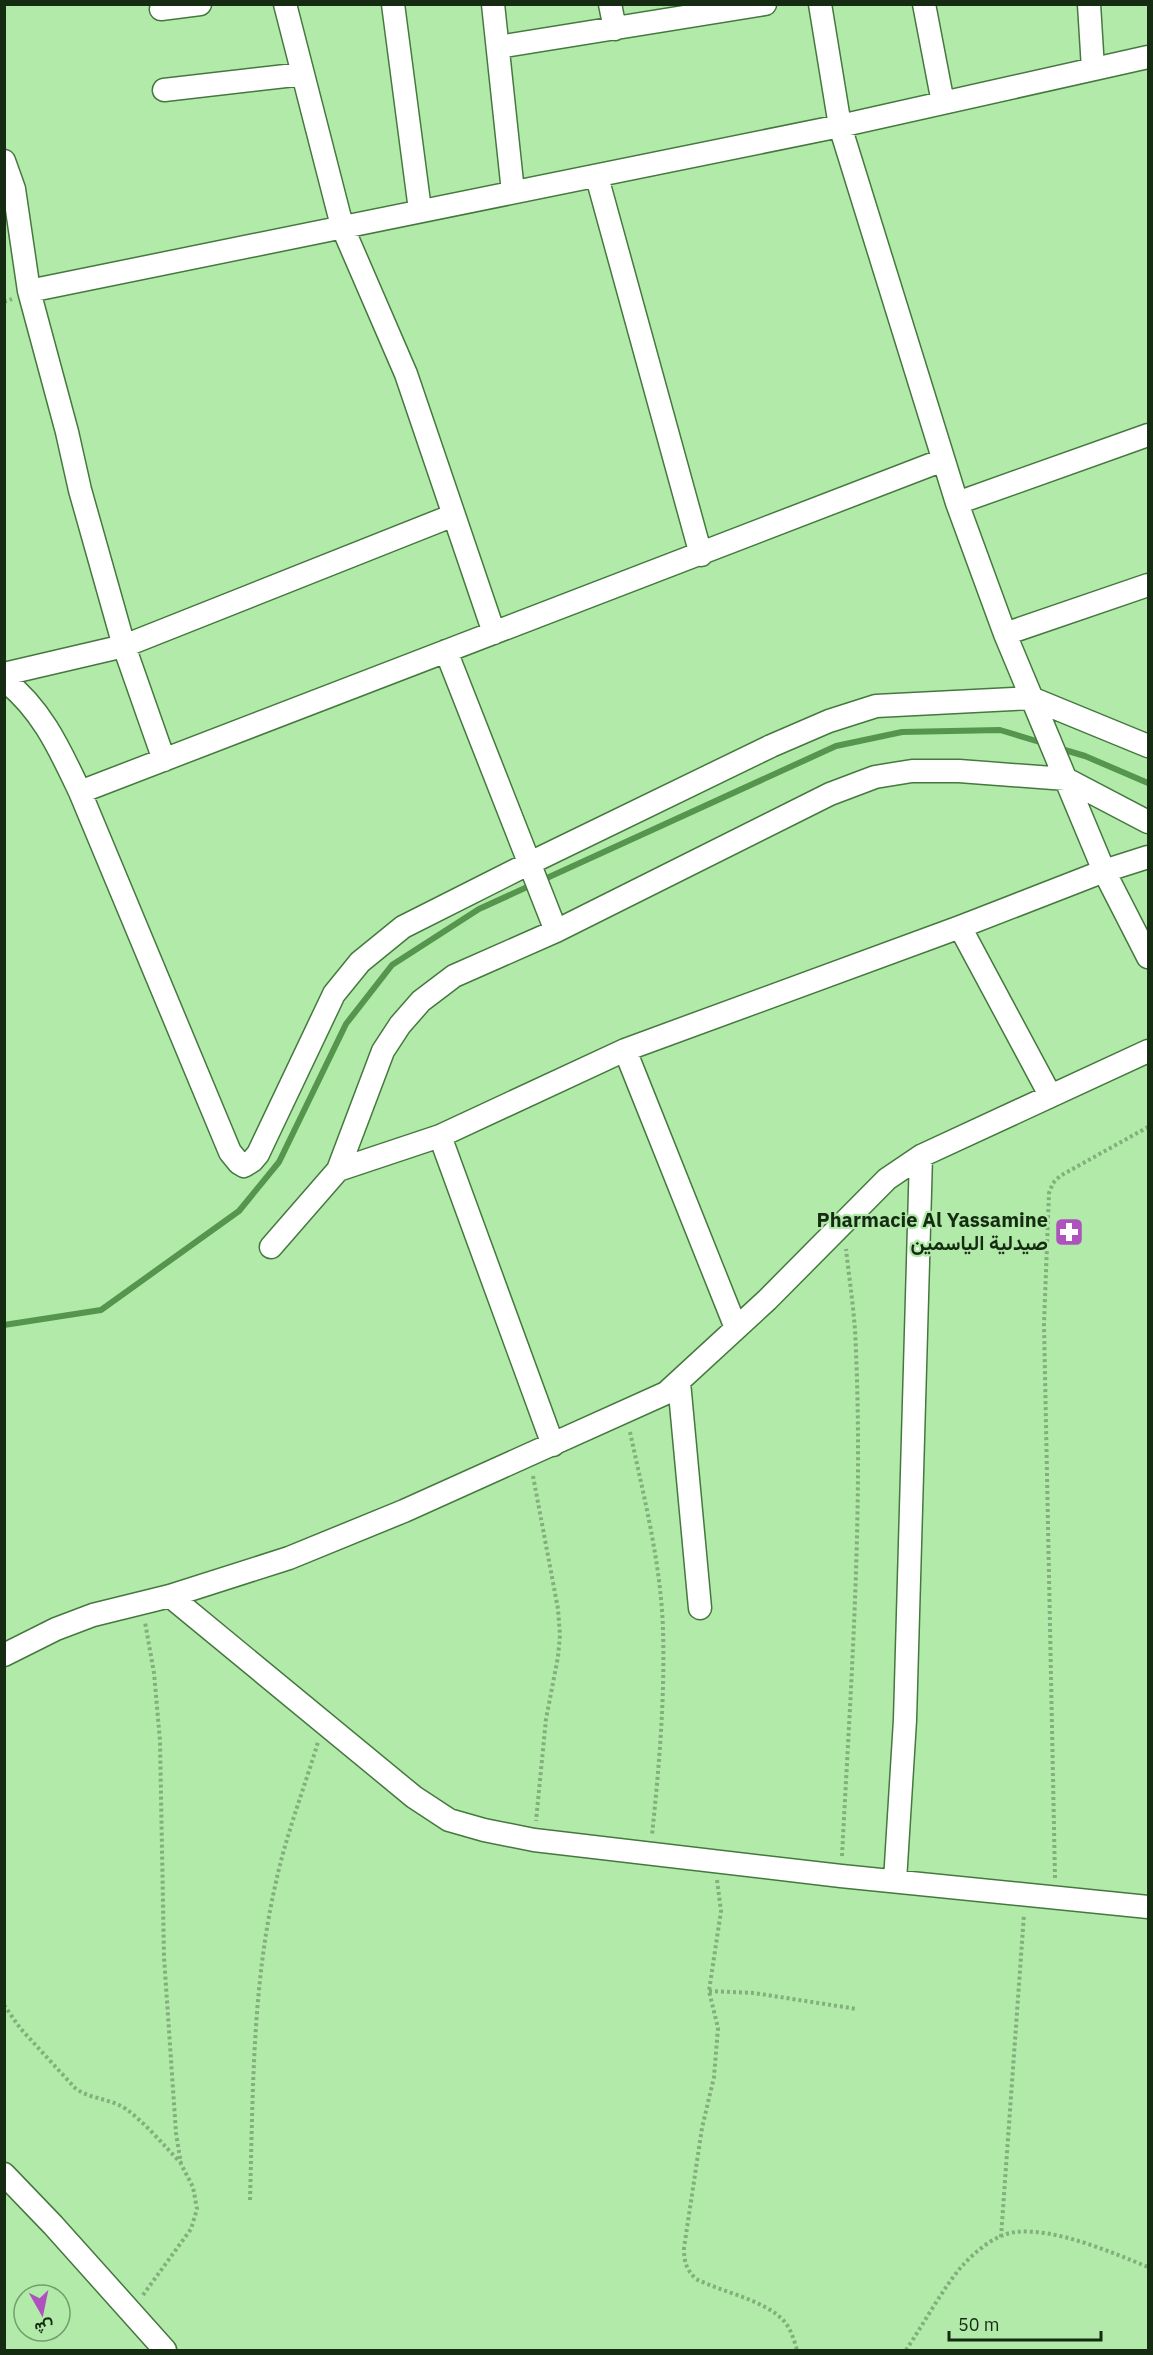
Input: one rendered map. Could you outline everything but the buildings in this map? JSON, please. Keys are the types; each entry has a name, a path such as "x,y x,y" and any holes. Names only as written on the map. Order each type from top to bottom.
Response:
{"street":[{"path":"161,9 200,4"},
{"path":"285,4 342,226 406,374 494,633"},
{"path":"393,4 420,210"},
{"path":"493,4 513,192"},
{"path":"610,4 615,29"},
{"path":"498,47 615,29 701,10 765,4"},
{"path":"820,4 840,126 957,502 1005,634 1104,871 1149,957"},
{"path":"924,4 943,103"},
{"path":"1089,4 1093,69"},
{"path":"29,291 420,210 597,177 1149,57"},
{"path":"164,90 303,74"},
{"path":"4,161 14,189 29,291 80,490 124,646 164,760"},
{"path":"597,177 701,555"},
{"path":"957,502 1149,435"},
{"path":"80,792 943,460"},
{"path":"4,674 124,646 454,515"},
{"path":"1005,634 1149,585"},
{"path":"446,651 556,931"},
{"path":"4,680 33,707 50,731 80,792 230,1152 244,1166 258,1154 334,994 360,962 403,927 530,868 771,746 829,721 876,706 1035,706 1149,746"},
{"path":"271,1247 338,1170 383,1051 400,1025 421,1001 454,976 556,931 830,794 875,777 912,771 1062,771 1149,822"},
{"path":"338,1170 440,1136 625,1050 960,927 1104,871 1149,857"},
{"path":"960,927 1050,1095"},
{"path":"625,1050 736,1328"},
{"path":"4,1655 56,1629 93,1615 170,1596 289,1558 553,1445 666,1393 767,1300 888,1179 921,1156 1149,1051"},
{"path":"440,1136 553,1445"},
{"path":"895,1881 905,1720 921,1156"},
{"path":"679,1382 700,1608"},
{"path":"170,1596 414,1797 449,1820 534,1840 841,1876 1149,1906"},
{"path":"4,2174 165,2350"}],"path":[{"path":"1055,1896 1044,1324 1049,1193 1053,1183 1060,1176 1149,1127"},
{"path":"841,1876 855,1590 858,1424 855,1329 843,1222"},
{"path":"626,1411 650,1522 663,1629 659,1763 650,1853"},
{"path":"529,1455 558,1609 560,1635 558,1658 546,1719 534,1840"},
{"path":"142,1603 154,1673 160,1741 164,1957 176,2133 181,2164"},
{"path":"250,2200 253,2047 264,1955 276,1882 325,1722"},
{"path":"715,1861 721,1911 709,1991 718,2028 714,2077 702,2128 684,2248 684,2262 688,2271 696,2279 769,2309 785,2321 794,2337 797,2350"},
{"path":"1001,2237 1026,1893"},
{"path":"709,1991 754,1993 857,2009"},
{"path":"4,2005 20,2028 75,2088 83,2094 119,2104 129,2112 181,2164 193,2187 197,2209 191,2229 130,2313"},
{"path":"906,2350 961,2268 979,2250 1015,2232 1053,2235 1149,2266"}],"waterway":[{"path":"4,1325 101,1310 239,1211 279,1162 346,1024 392,965 479,909 836,746 902,732 1000,730 1043,743"},
{"path":"1058,748 1085,756 1148,783"}],"place":[{"name":"Pharmacie Al Yassamine صيدلية الياسمين","path":"1069,1232"}]}
